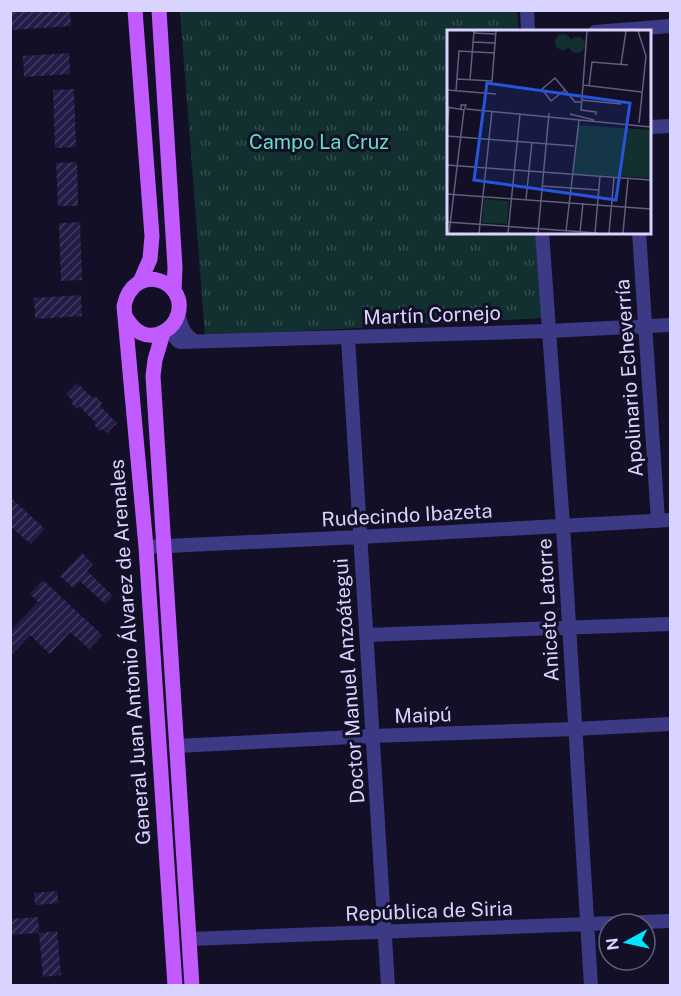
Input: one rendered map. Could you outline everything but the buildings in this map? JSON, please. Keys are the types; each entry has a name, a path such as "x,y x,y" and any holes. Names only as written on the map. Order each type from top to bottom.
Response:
{"main road":[{"name":"General Juan Antonio Álvarez de Arenales","path":"135,10 152,236 150,259 140,282 131,288 126,296 124,306 146,547 175,986"},
{"path":"159,10 175,267 174,291"},
{"path":"140,282 148,279 157,280 169,286 178,298 178,315"},
{"name":"General Juan Antonio Álvarez de Arenales","path":"178,315 173,325 166,331 155,360 153,376 192,986"},
{"path":"125,316 133,328 140,333 152,335 166,331"}],"street":[{"path":"527,10 528,30"},
{"path":"621,30 670,26"},
{"path":"651,127 670,126"},
{"name":"Aniceto Latorre","path":"542,234 563,526 591,986"},
{"name":"Apolinario Echeverría","path":"639,234 645,326 664,521"},
{"path":"178,315 182,328 194,341"},
{"name":"Martín Cornejo","path":"166,331 178,341 194,341 348,338 670,325"},
{"name":"Doctor Manuel Anzoátegui","path":"348,338 388,986"},
{"name":"Rudecindo Ibazeta","path":"146,547 664,521"},
{"path":"366,635 670,624"},
{"name":"Maipú","path":"176,746 670,724"},
{"name":"República de Siria","path":"189,939 670,921"}],"green space":[{"name":"Campo La Cruz","path":"180,11 517,11 519,30 447,30 447,234 536,234 543,318 205,336"}]}
